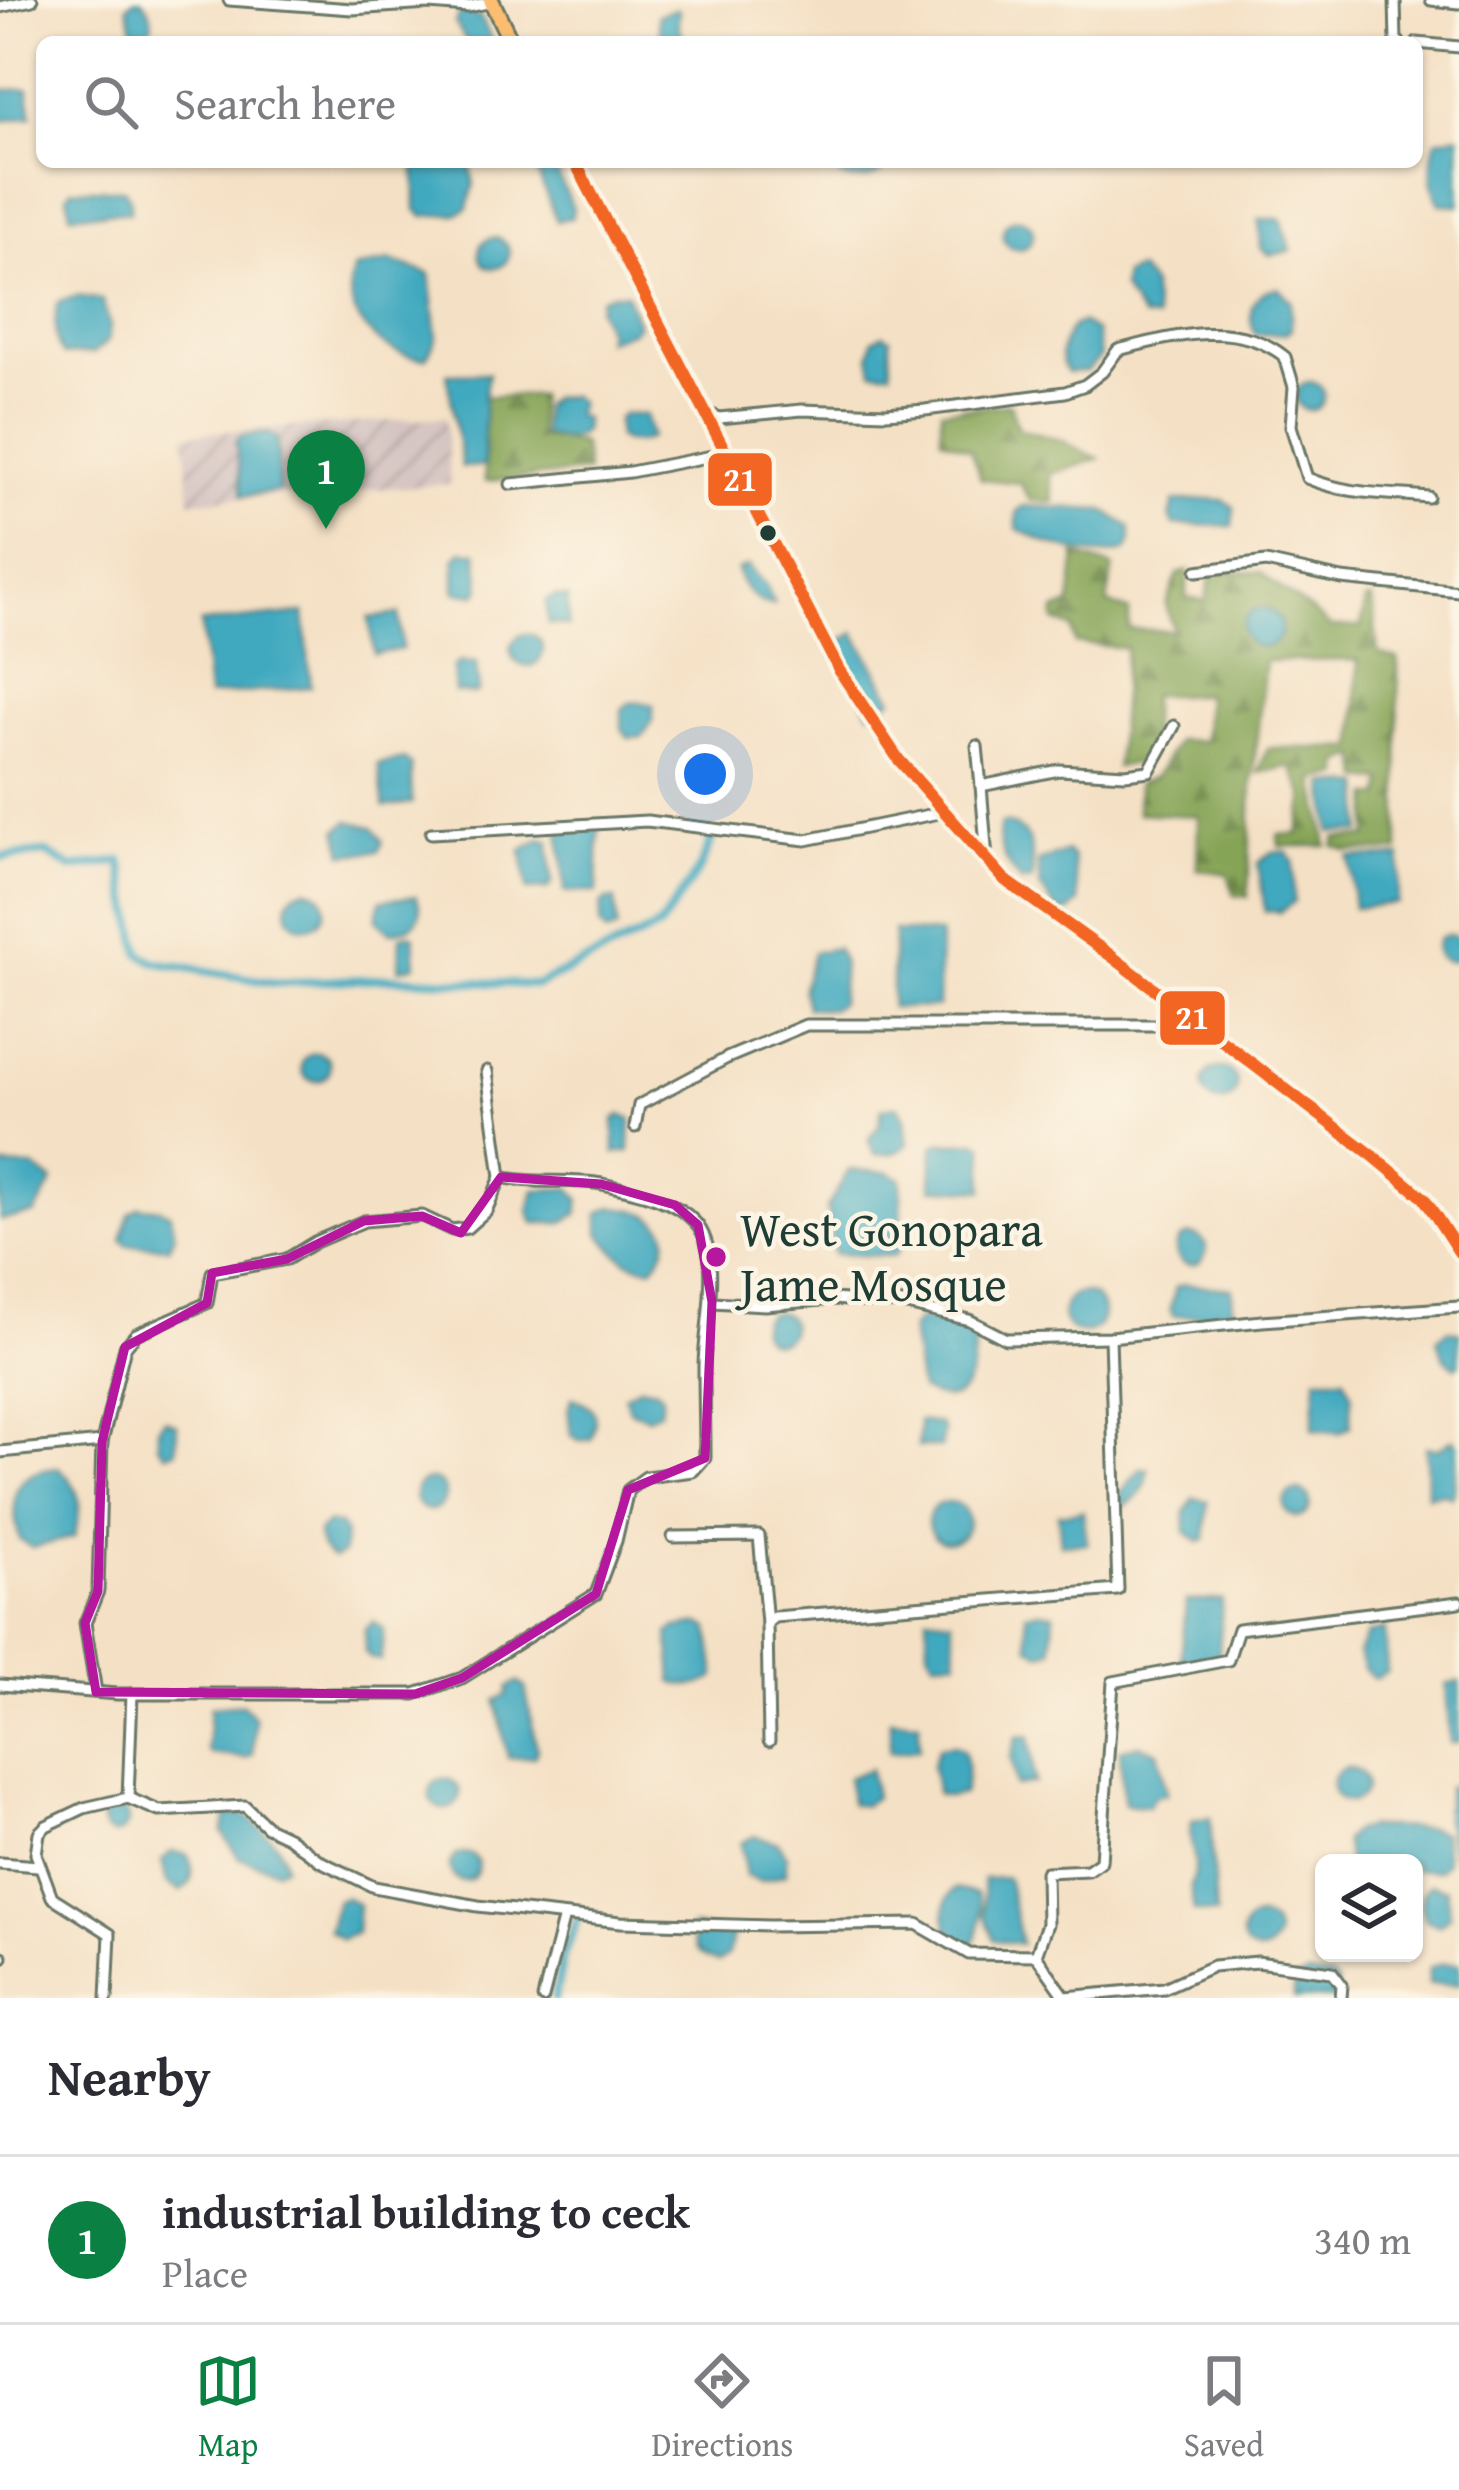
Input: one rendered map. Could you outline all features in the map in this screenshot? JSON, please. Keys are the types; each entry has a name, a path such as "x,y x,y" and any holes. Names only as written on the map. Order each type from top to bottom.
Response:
{"highway":[{"path":"491,1 509,36"},
{"path":"578,168 839,670 899,760 1005,880 1424,1198 1459,1252"}],"street":[{"path":"0,8 32,0"},
{"path":"229,0 352,9 429,4 468,7 491,1"},
{"path":"1395,0 1396,36"},
{"path":"1431,0 1459,3"},
{"path":"1423,44 1459,46"},
{"path":"708,413 719,418 802,410 886,413 1013,400 1085,385 1118,350 1177,337 1244,333 1285,357 1294,387 1291,426 1307,478 1332,489 1428,497"},
{"path":"511,484 630,472 728,453"},
{"path":"1197,571 1265,562 1342,578 1459,591"},
{"path":"981,786 1059,770 1148,771 1174,726"},
{"path":"977,746 990,863"},
{"path":"430,833 647,821 806,839 944,812"},
{"path":"635,1127 639,1105 727,1058 806,1025 1201,1025"},
{"path":"96,1692 85,1623 98,1592 102,1442 125,1347 136,1334 207,1303 212,1273 287,1259 364,1221 422,1216 452,1229 467,1228 486,1211 501,1177 487,1071"},
{"path":"0,1685 132,1694 415,1694 462,1678 596,1594 628,1490 646,1477 693,1471 705,1458 704,1359 712,1302 707,1245 698,1225 675,1205 601,1184 501,1177"},
{"path":"712,1302 765,1305 833,1299 903,1304 969,1320 1006,1339 1110,1337 1459,1307"},
{"path":"767,1623 782,1616 1118,1589 1110,1337"},
{"path":"0,1452 102,1442"},
{"path":"673,1537 759,1536 767,1623 769,1742"},
{"path":"1036,1955 1047,1924 1043,1876 1088,1870 1101,1861 1113,1682 1228,1660 1238,1629 1459,1602"},
{"path":"128,1798 132,1694"},
{"path":"107,1998 110,1934 52,1898 38,1866 37,1843 46,1826 84,1808 128,1798 159,1811 245,1806 267,1827 320,1862 374,1887 478,1906 564,1916 772,1926 917,1924 969,1954 1036,1955"},
{"path":"0,1863 38,1866"},
{"path":"543,1998 564,1916"},
{"path":"1036,1955 1066,1998 1164,1988 1213,1966 1257,1962 1332,1972 1342,1985 1341,1998"}],"highlighted area":[{"path":"501,1177 601,1184 675,1205 698,1225 712,1302 705,1458 628,1490 596,1594 462,1678 415,1694 96,1692 85,1623 98,1591 102,1442 125,1347 207,1303 212,1273 287,1259 364,1221 422,1216 461,1233"}],"shaded area":[{"path":"446,417 450,484 190,501 185,434"}],"green space":[{"path":"538,395 539,435 582,444 587,472 485,481 484,397"},
{"path":"1010,404 1018,429 1060,440 1099,459 1050,474 1054,502 1030,500 1020,483 981,479 970,449 941,438 941,410"},
{"path":"1076,555 1113,567 1107,603 1129,611 1129,629 1174,631 1166,605 1178,574 1188,571 1186,598 1205,601 1212,572 1261,572 1330,627 1361,627 1366,600 1372,599 1378,653 1398,659 1399,851 1348,851 1334,846 1336,838 1368,837 1371,796 1382,797 1384,781 1362,779 1357,756 1341,762 1341,776 1315,779 1327,846 1279,846 1278,835 1298,834 1305,797 1291,766 1258,773 1267,748 1355,748 1358,660 1265,661 1252,782 1248,897 1234,895 1228,874 1197,869 1198,816 1137,813 1138,783 1155,777 1177,740 1204,741 1206,695 1151,695 1151,740 1143,762 1116,767 1126,648 1075,643 1072,628 1055,621 1055,611 1070,605"}],"water":[{"path":"142,0 150,13 151,27 144,35 134,33 127,6"},
{"path":"679,10 683,36 660,36 658,15"},
{"path":"459,13 481,18 490,36 463,36 455,23"},
{"path":"28,89 32,116 0,121 0,90"},
{"path":"1459,135 1459,205 1440,204 1431,164 1436,140"},
{"path":"415,168 471,168 474,184 468,208 456,214 423,216 416,209"},
{"path":"535,168 555,168 573,208 572,217 557,221"},
{"path":"838,168 885,168 868,178 840,177"},
{"path":"72,189 124,189 130,212 70,214 67,195"},
{"path":"1018,219 1029,223 1033,234 1029,245 1018,249 1007,245 1003,234 1007,223"},
{"path":"1281,219 1291,251 1270,255 1261,248 1259,220"},
{"path":"494,238 509,253 494,268 479,253"},
{"path":"390,261 430,274 437,338 426,358 410,356 380,341 367,330 351,301 354,269"},
{"path":"1138,269 1151,285 1156,319 1143,318 1122,289 1124,275"},
{"path":"1278,288 1291,301 1291,329 1256,335 1253,304"},
{"path":"626,293 638,324 633,331 606,340 598,309 600,299"},
{"path":"78,296 102,300 110,326 108,341 94,353 64,355 56,337 58,302"},
{"path":"1082,323 1096,332 1100,357 1087,371 1067,372 1063,342 1073,326"},
{"path":"883,334 890,338 891,371 873,371 873,340"},
{"path":"488,373 484,466 462,467 447,374"},
{"path":"1310,382 1320,386 1324,396 1320,406 1310,410 1300,406 1296,396 1300,386"},
{"path":"571,396 579,403 575,415 584,419 584,431 570,439 543,434 543,406 554,397"},
{"path":"622,414 645,415 651,437 635,442 618,438 617,420"},
{"path":"268,433 277,438 280,491 242,496 236,442 241,436"},
{"path":"1209,499 1234,507 1233,526 1174,525 1170,517 1174,502"},
{"path":"1023,506 1104,510 1130,527 1131,540 1127,550 1114,553 1055,546 1017,528 1017,511"},
{"path":"462,551 477,552 481,589 475,595 455,592 455,559"},
{"path":"748,566 774,604 761,602 746,588 737,570"},
{"path":"555,596 568,598 568,626 548,624 546,601"},
{"path":"1262,609 1276,614 1281,628 1276,642 1262,647 1248,642 1243,628 1248,614"},
{"path":"304,613 311,687 208,696 201,623"},
{"path":"399,614 402,649 374,654 369,618"},
{"path":"855,633 893,699 870,712 832,646"},
{"path":"527,634 539,638 543,650 539,662 527,666 515,662 511,650 515,638"},
{"path":"458,662 476,663 479,690 475,694 455,692 453,668"},
{"path":"641,702 653,705 653,720 642,737 628,738 622,728 622,709"},
{"path":"404,759 411,765 412,803 384,807 378,764"},
{"path":"1325,784 1363,785 1362,832 1331,832"},
{"path":"349,821 373,827 383,841 379,851 344,854 338,829"},
{"path":"1006,823 1027,837 1032,880 1021,882 1003,855 999,832"},
{"path":"599,825 597,892 565,892 559,828"},
{"path":"540,839 549,841 552,884 547,889 527,890 522,850"},
{"path":"1067,851 1073,858 1079,902 1070,912 1057,911 1040,887 1038,862"},
{"path":"1272,852 1287,852 1293,861 1294,902 1280,912 1265,911 1258,863"},
{"path":"1349,857 1401,857 1397,903 1354,908"},
{"path":"306,889 319,895 325,908 319,921 306,927 293,921 287,908 293,895"},
{"path":"416,896 419,917 411,926 390,932 376,920 381,900"},
{"path":"615,900 617,929 607,933 600,926 601,905"},
{"path":"894,931 940,934 938,1007 891,1008"},
{"path":"414,936 416,965 399,969 400,937"},
{"path":"1439,938 1459,938 1459,958 1439,958"},
{"path":"837,948 843,964 840,1003 831,1009 807,1008 803,988 813,952"},
{"path":"316,1053 326,1057 330,1067 326,1077 316,1081 306,1077 302,1067 306,1057"},
{"path":"1220,1068 1232,1073 1237,1085 1232,1097 1220,1102 1208,1097 1203,1085 1208,1073"},
{"path":"897,1106 905,1117 908,1145 875,1155 868,1140 879,1125 882,1108"},
{"path":"620,1115 631,1119 630,1151 615,1153 614,1120"},
{"path":"939,1143 984,1145 984,1190 932,1188 933,1148"},
{"path":"0,1166 32,1167 53,1181 35,1214 0,1220"},
{"path":"849,1170 889,1172 901,1179 902,1245 894,1256 834,1254 827,1208"},
{"path":"570,1188 580,1199 578,1214 561,1223 534,1223 529,1210 535,1190"},
{"path":"138,1207 160,1208 170,1214 175,1234 168,1247 127,1245 122,1240 129,1214"},
{"path":"612,1207 651,1216 660,1223 666,1241 653,1267 629,1262 600,1233 599,1213"},
{"path":"1191,1235 1202,1239 1206,1250 1202,1261 1191,1265 1180,1261 1176,1250 1180,1239"},
{"path":"1176,1287 1232,1288 1233,1315 1173,1316 1170,1309"},
{"path":"1083,1293 1097,1299 1103,1313 1097,1327 1083,1333 1069,1327 1063,1313 1069,1299"},
{"path":"776,1312 787,1316 791,1327 787,1338 776,1342 765,1338 761,1327 765,1316"},
{"path":"919,1319 965,1325 974,1333 971,1374 960,1394 937,1397 920,1390 911,1330"},
{"path":"1448,1330 1459,1332 1459,1365 1455,1367 1437,1339"},
{"path":"1317,1377 1344,1377 1352,1394 1351,1426 1339,1433 1313,1429"},
{"path":"640,1386 657,1389 662,1396 660,1411 648,1417 630,1410 624,1396"},
{"path":"572,1398 594,1412 591,1439 580,1441 571,1435 568,1409"},
{"path":"165,1419 177,1425 176,1451 166,1454 158,1445 158,1428"},
{"path":"919,1421 939,1424 941,1447 918,1447"},
{"path":"1453,1439 1458,1444 1454,1493 1451,1497 1427,1495 1426,1447 1438,1449"},
{"path":"58,1468 72,1483 78,1499 74,1537 32,1548 20,1540 16,1491 30,1475"},
{"path":"1141,1468 1148,1469 1144,1488 1120,1508 1119,1496"},
{"path":"430,1480 445,1495 430,1510 415,1495"},
{"path":"1297,1491 1310,1504 1297,1517 1284,1504"},
{"path":"1194,1498 1208,1501 1205,1540 1199,1542 1186,1532 1185,1512"},
{"path":"948,1502 962,1508 968,1522 962,1536 948,1542 934,1536 928,1522 934,1508"},
{"path":"1083,1511 1087,1543 1061,1544 1058,1514"},
{"path":"328,1523 339,1524 345,1533 343,1554 335,1558 325,1551 318,1533"},
{"path":"1222,1600 1219,1656 1181,1660 1186,1601"},
{"path":"1026,1613 1054,1613 1052,1650 1040,1654 1029,1646"},
{"path":"927,1616 952,1619 957,1659 934,1660 928,1649"},
{"path":"373,1622 384,1630 381,1660 365,1652 365,1628"},
{"path":"700,1624 709,1628 716,1676 695,1685 673,1682 669,1633"},
{"path":"1385,1629 1387,1672 1374,1679 1358,1653 1367,1634"},
{"path":"518,1682 525,1687 537,1750 534,1756 508,1758 496,1700"},
{"path":"1459,1682 1459,1742 1450,1743 1446,1685"},
{"path":"243,1704 255,1718 253,1754 246,1758 211,1754 207,1750 210,1707"},
{"path":"890,1719 919,1721 919,1749 890,1752"},
{"path":"1030,1736 1035,1783 1016,1786 1011,1757 1017,1737"},
{"path":"954,1745 963,1750 966,1778 963,1794 949,1797 937,1794 932,1766 939,1747"},
{"path":"1139,1745 1158,1751 1166,1788 1166,1794 1155,1796 1148,1806 1124,1804 1120,1750"},
{"path":"1349,1768 1361,1773 1366,1785 1361,1797 1349,1802 1337,1797 1332,1785 1337,1773"},
{"path":"870,1769 875,1797 863,1806 851,1804 848,1778"},
{"path":"445,1779 460,1794 445,1809 430,1794"},
{"path":"1459,1785 1459,1855 1454,1854 1445,1819 1448,1787"},
{"path":"115,1808 128,1821 115,1834 102,1821"},
{"path":"228,1814 245,1815 271,1838 281,1850 284,1866 276,1870 239,1858 222,1832"},
{"path":"1210,1817 1216,1914 1194,1911 1190,1885 1195,1869 1192,1821"},
{"path":"1429,1828 1443,1833 1446,1862 1439,1870 1423,1870 1423,1854 1346,1854 1344,1840 1354,1831"},
{"path":"754,1836 778,1842 786,1856 786,1874 760,1881 746,1876 741,1843"},
{"path":"171,1852 186,1854 191,1864 191,1880 180,1891 167,1883 162,1861"},
{"path":"464,1853 474,1857 478,1867 474,1877 464,1881 454,1877 450,1867 454,1857"},
{"path":"1007,1878 1021,1944 994,1940 984,1915 983,1879"},
{"path":"1431,1884 1446,1889 1450,1915 1439,1925 1425,1920"},
{"path":"955,1889 977,1894 980,1919 974,1943 962,1945 947,1926 945,1910"},
{"path":"345,1897 358,1905 356,1933 341,1939 328,1930 337,1900"},
{"path":"1259,1918 1271,1923 1276,1935 1271,1947 1259,1952 1247,1947 1242,1935 1247,1923"},
{"path":"692,1927 733,1930 728,1955 719,1962 702,1955 695,1947"},
{"path":"1459,1964 1459,1984 1428,1984 1429,1968"},
{"path":"1308,1975 1330,1978 1337,1984 1336,1998 1294,1998 1294,1980"}],"waterway":[{"path":"0,857 46,853 72,868 121,861 140,953 155,962 275,983 389,978 537,985 659,927 700,868 713,836"},
{"path":"555,1998 563,1955 579,1917"}],"transit line":[{"name":"21","path":"578,168 839,670 899,760 1005,880 1372,1155 1424,1198 1459,1252"}],"place":[{"name":"industrial building to ceck","path":"326,529"},
{"name":"West Gonopara Jame Mosque","path":"716,1257"}]}
